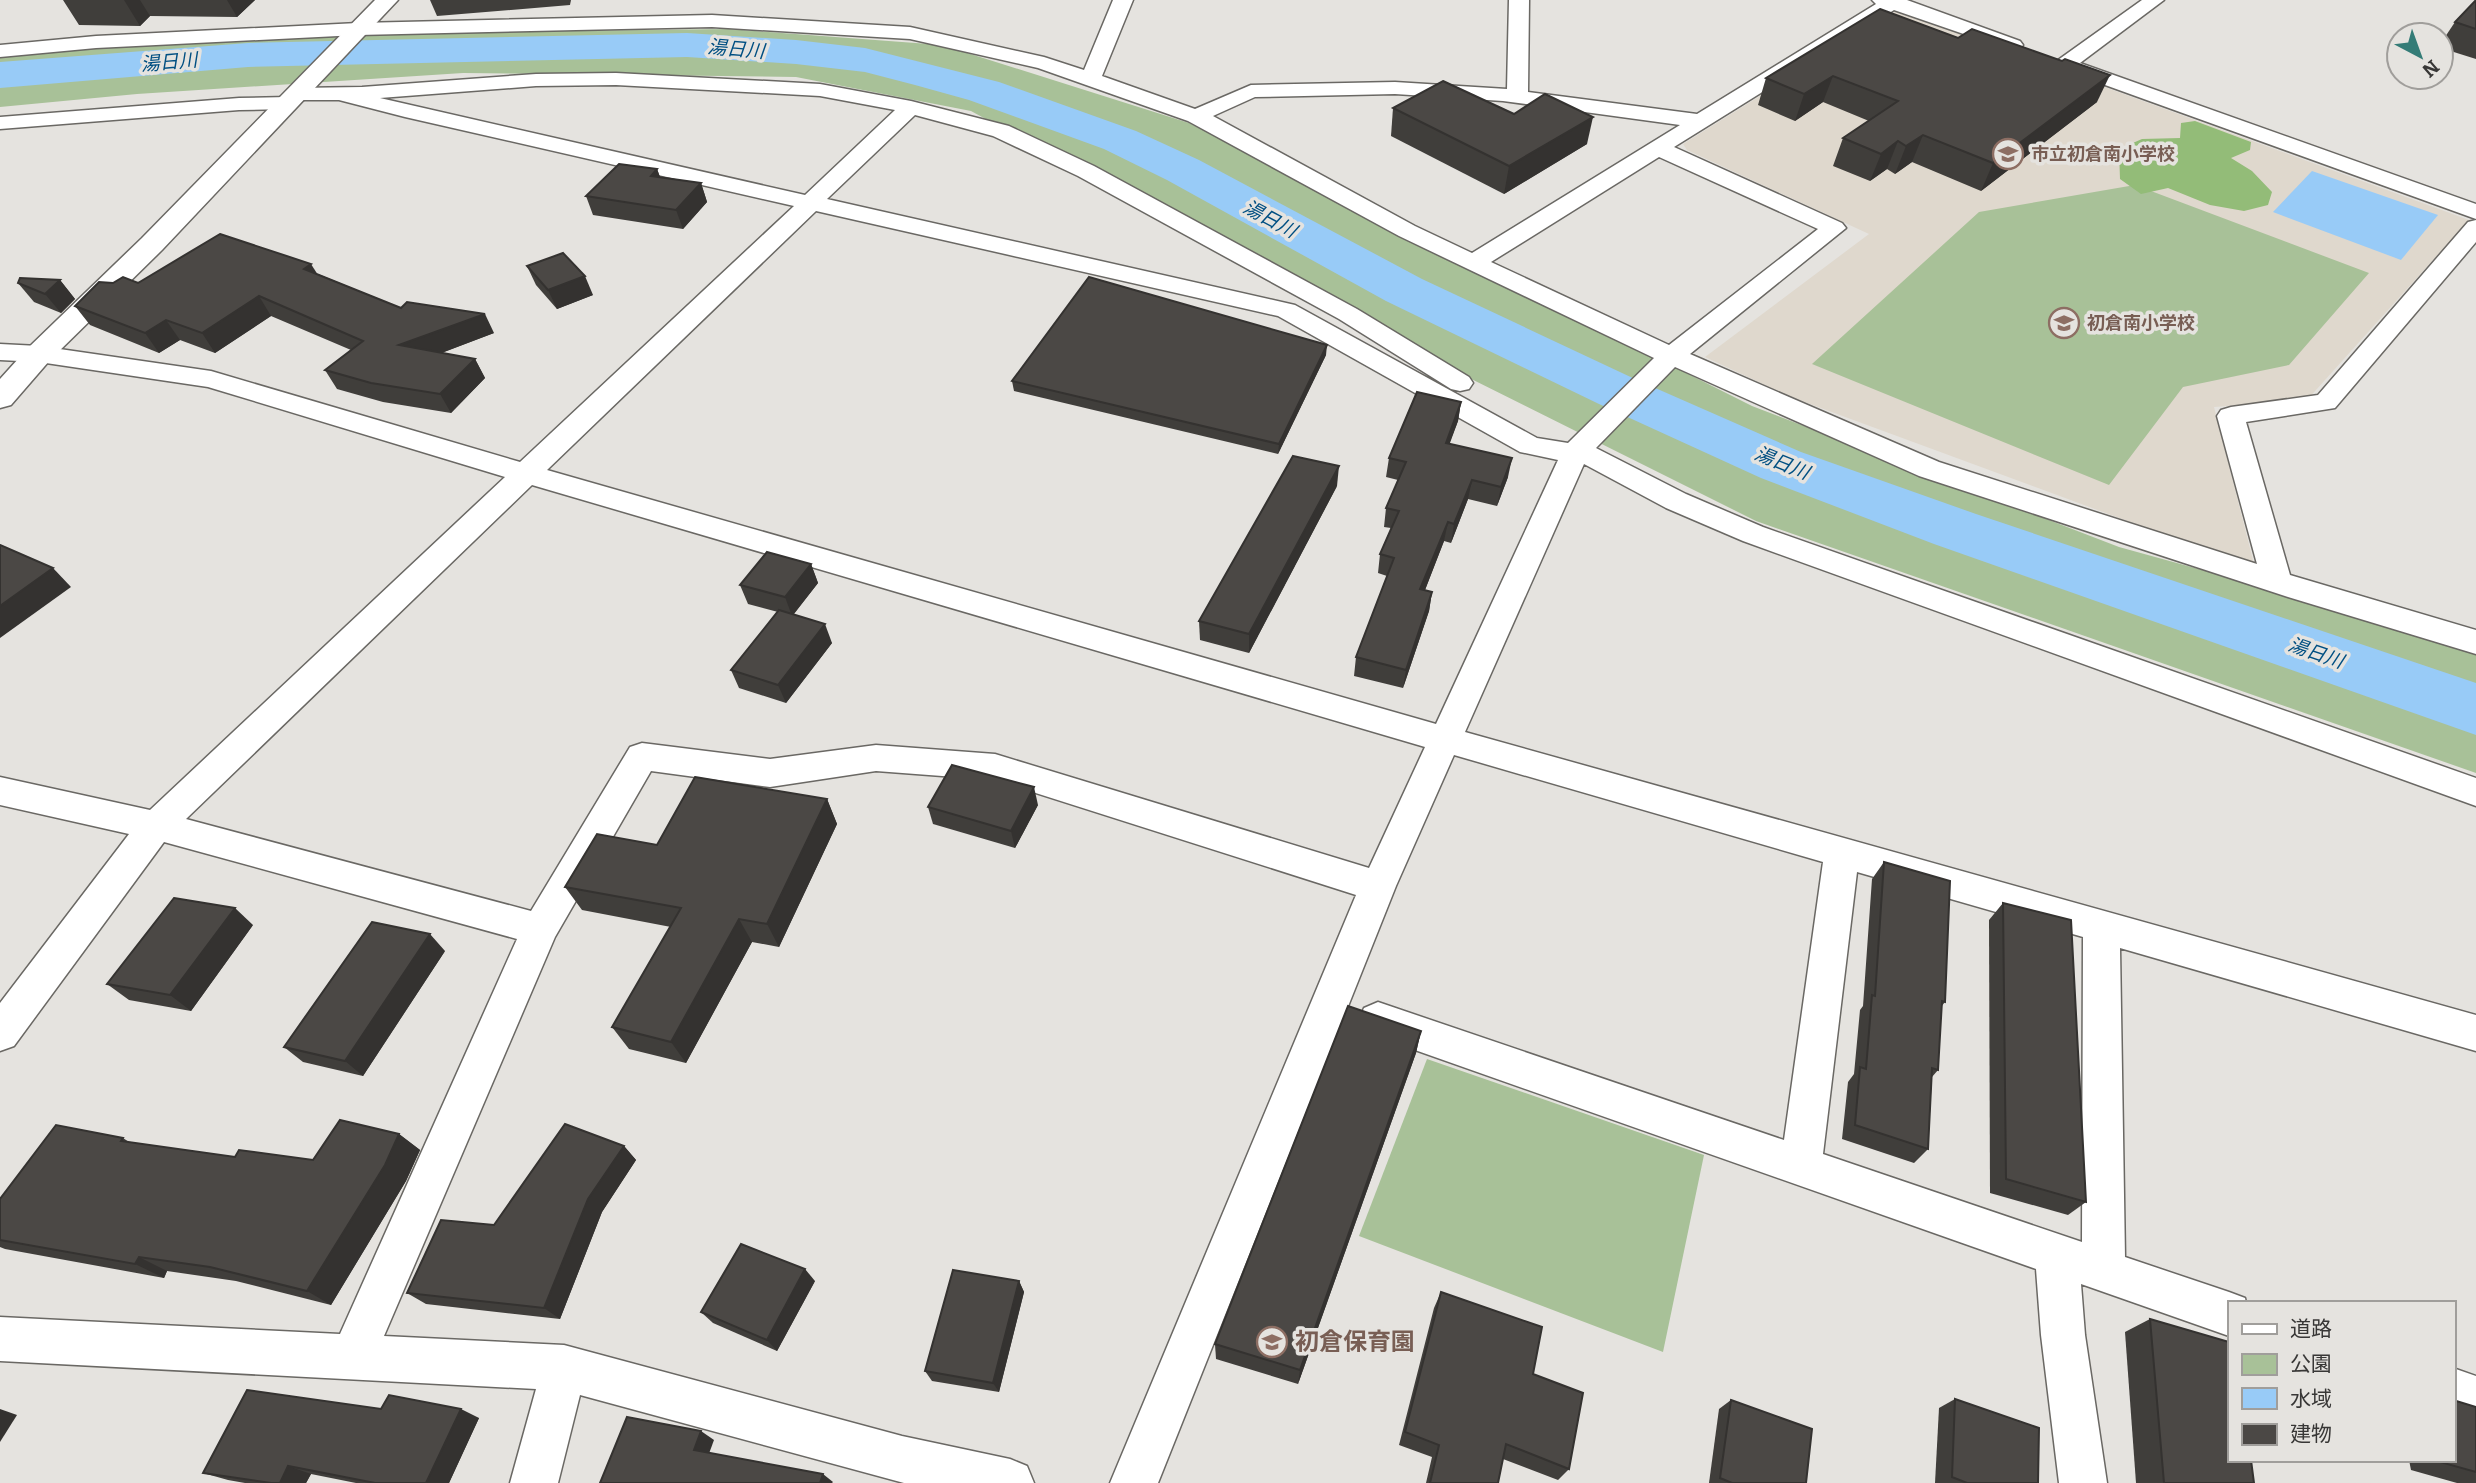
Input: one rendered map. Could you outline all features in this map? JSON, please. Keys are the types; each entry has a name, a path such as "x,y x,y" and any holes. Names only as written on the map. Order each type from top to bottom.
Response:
{"street":[{"path":"0,398 39,354 152,244 387,0"},
{"path":"712,21 728,0"},
{"path":"1090,80 1123,0"},
{"path":"1517,97 1519,0"},
{"path":"2066,64 2154,0"},
{"path":"1475,261 1890,1 2476,212"},
{"path":"0,51 96,42 358,29 712,21 910,33 1044,63 1196,116 1407,231 1475,261 1668,360 1929,469 2277,582 2476,642"},
{"path":"0,123 294,97 536,80 616,79 820,90 911,107 1001,131 1086,171 1348,314 1675,501 1753,534 2476,792"},
{"path":"1196,116 1251,91 1395,88 1517,97 1699,121"},
{"path":"342,94 418,114 1286,310 1530,446 1581,448"},
{"path":"0,111 119,104 166,110"},
{"path":"0,1034 156,826 911,107"},
{"path":"1134,1483 1378,887 1443,739 1581,448 1668,360 1834,228 1658,148"},
{"path":"2277,582 2231,416 2326,402 2476,227"},
{"path":"0,352 39,354 211,379 525,473 1443,739 2476,1033"},
{"path":"352,1358 540,929 642,757 770,773 876,758 995,767 1378,887"},
{"path":"0,791 156,826 540,929"},
{"path":"1801,1166 1842,852"},
{"path":"2101,925 2104,1271"},
{"path":"1332,1004 2228,1314"},
{"path":"2057,1255 2063,1335 2083,1483"},
{"path":"0,1339 564,1368 889,1455 1010,1483"},
{"path":"534,1483 564,1368"},
{"path":"2455,1392 2476,1399"}],"shaded area":[{"name":"初倉南小学校","path":"1896,11 2469,220 2307,400 2214,407 2255,568 1791,397 1705,357 1869,234 1687,150 1683,144"}],"green space":[{"path":"729,29 942,45 1189,123 1752,406 2119,547 2476,646 2476,773 1756,521 1371,329 971,111 796,77 463,73 137,94 0,107 0,56 71,48 389,33"},
{"path":"2195,121 2251,142 2250,150 2231,158 2252,171 2272,192 2268,205 2244,211 2210,205 2168,188 2141,194 2120,179 2119,149 2142,139 2180,138 2181,123"},
{"path":"2135,185 2369,273 2289,365 2183,387 2109,485 1812,364 1979,212"},
{"path":"1427,1059 1704,1155 1663,1352 1359,1236"}],"water":[{"path":"2312,171 2438,215 2401,260 2273,212"}],"building":[{"path":"2476,0 2476,29 2455,22"},
{"path":"1880,9 1958,38 1972,29 2110,75 1993,163 1923,135 1906,146 1898,141 1881,154 1843,138 1898,101 1833,76 1804,94 1766,78"},
{"path":"1443,81 1514,114 1545,94 1593,117 1509,166 1393,108"},
{"path":"619,164 657,169 651,176 701,183 676,210 586,196"},
{"path":"220,234 311,264 304,269 401,308 407,302 485,314 399,345 475,359 440,394 371,383 325,370 363,341 259,296 202,333 166,320 145,333 75,306 99,282 113,283 123,277 138,283"},
{"path":"563,253 585,276 548,290 527,266"},
{"path":"1089,277 1327,345 1279,444 1012,381"},
{"path":"20,278 60,280 45,294 18,283"},
{"path":"1417,392 1461,402 1446,443 1512,458 1501,487 1472,480 1454,524 1448,522 1420,589 1432,592 1406,670 1356,657 1394,558 1380,554 1399,511 1386,508 1406,462 1389,458"},
{"path":"1293,456 1339,466 1249,634 1199,621"},
{"path":"0,545 53,568 0,606"},
{"path":"767,552 811,564 785,597 740,585"},
{"path":"779,610 825,624 778,685 731,670"},
{"path":"952,765 1034,787 1011,831 928,807"},
{"path":"695,777 827,799 767,924 739,919 671,1042 612,1027 681,908 565,887 597,834 657,845"},
{"path":"1884,862 1950,881 1945,1002 1942,1001 1938,1070 1932,1068 1928,1149 1855,1125 1860,1067 1866,1069 1872,995 1875,996"},
{"path":"174,898 235,908 170,995 107,984"},
{"path":"2003,903 2071,920 2086,1202 2006,1179"},
{"path":"372,922 430,934 345,1061 284,1047"},
{"path":"1348,1006 1421,1031 1300,1370 1215,1344"},
{"path":"340,1120 399,1134 385,1165 307,1291 210,1267 139,1257 135,1264 0,1240 0,1199 56,1125 123,1138 121,1141 235,1157 239,1150 313,1160"},
{"path":"565,1124 624,1146 588,1199 544,1308 407,1293 441,1220 494,1225"},
{"path":"741,1244 805,1269 767,1340 701,1312"},
{"path":"953,1270 1019,1281 993,1383 925,1371"},
{"path":"1441,1292 1542,1327 1533,1374 1583,1393 1569,1469 1506,1444 1498,1483 1430,1483 1439,1445 1405,1432"},
{"path":"2150,1319 2228,1342 2228,1462 2251,1462 2254,1483 2164,1483"},
{"path":"247,1390 381,1409 389,1395 461,1409 426,1483 375,1483 288,1466 280,1483 203,1473"},
{"path":"1955,1399 2039,1428 2038,1483 1967,1483 1952,1477"},
{"path":"1731,1400 1812,1429 1806,1483 1732,1483 1720,1478"},
{"path":"2455,1401 2476,1407 2476,1472 2440,1462 2455,1462"},
{"path":"627,1417 701,1431 694,1450 823,1474 820,1483 600,1483"}],"waterway":[{"name":"湯日川","path":"0,75 248,55 687,45 796,52 865,60 930,76 984,91 1120,140 1183,170 1404,290 1618,392 1781,465 1955,529 2476,709"}],"place":[{"name":"市立初倉南小学校","path":"2008,154"},
{"name":"初倉南小学校","path":"2064,323"},
{"name":"初倉保育園","path":"1272,1342"}]}
